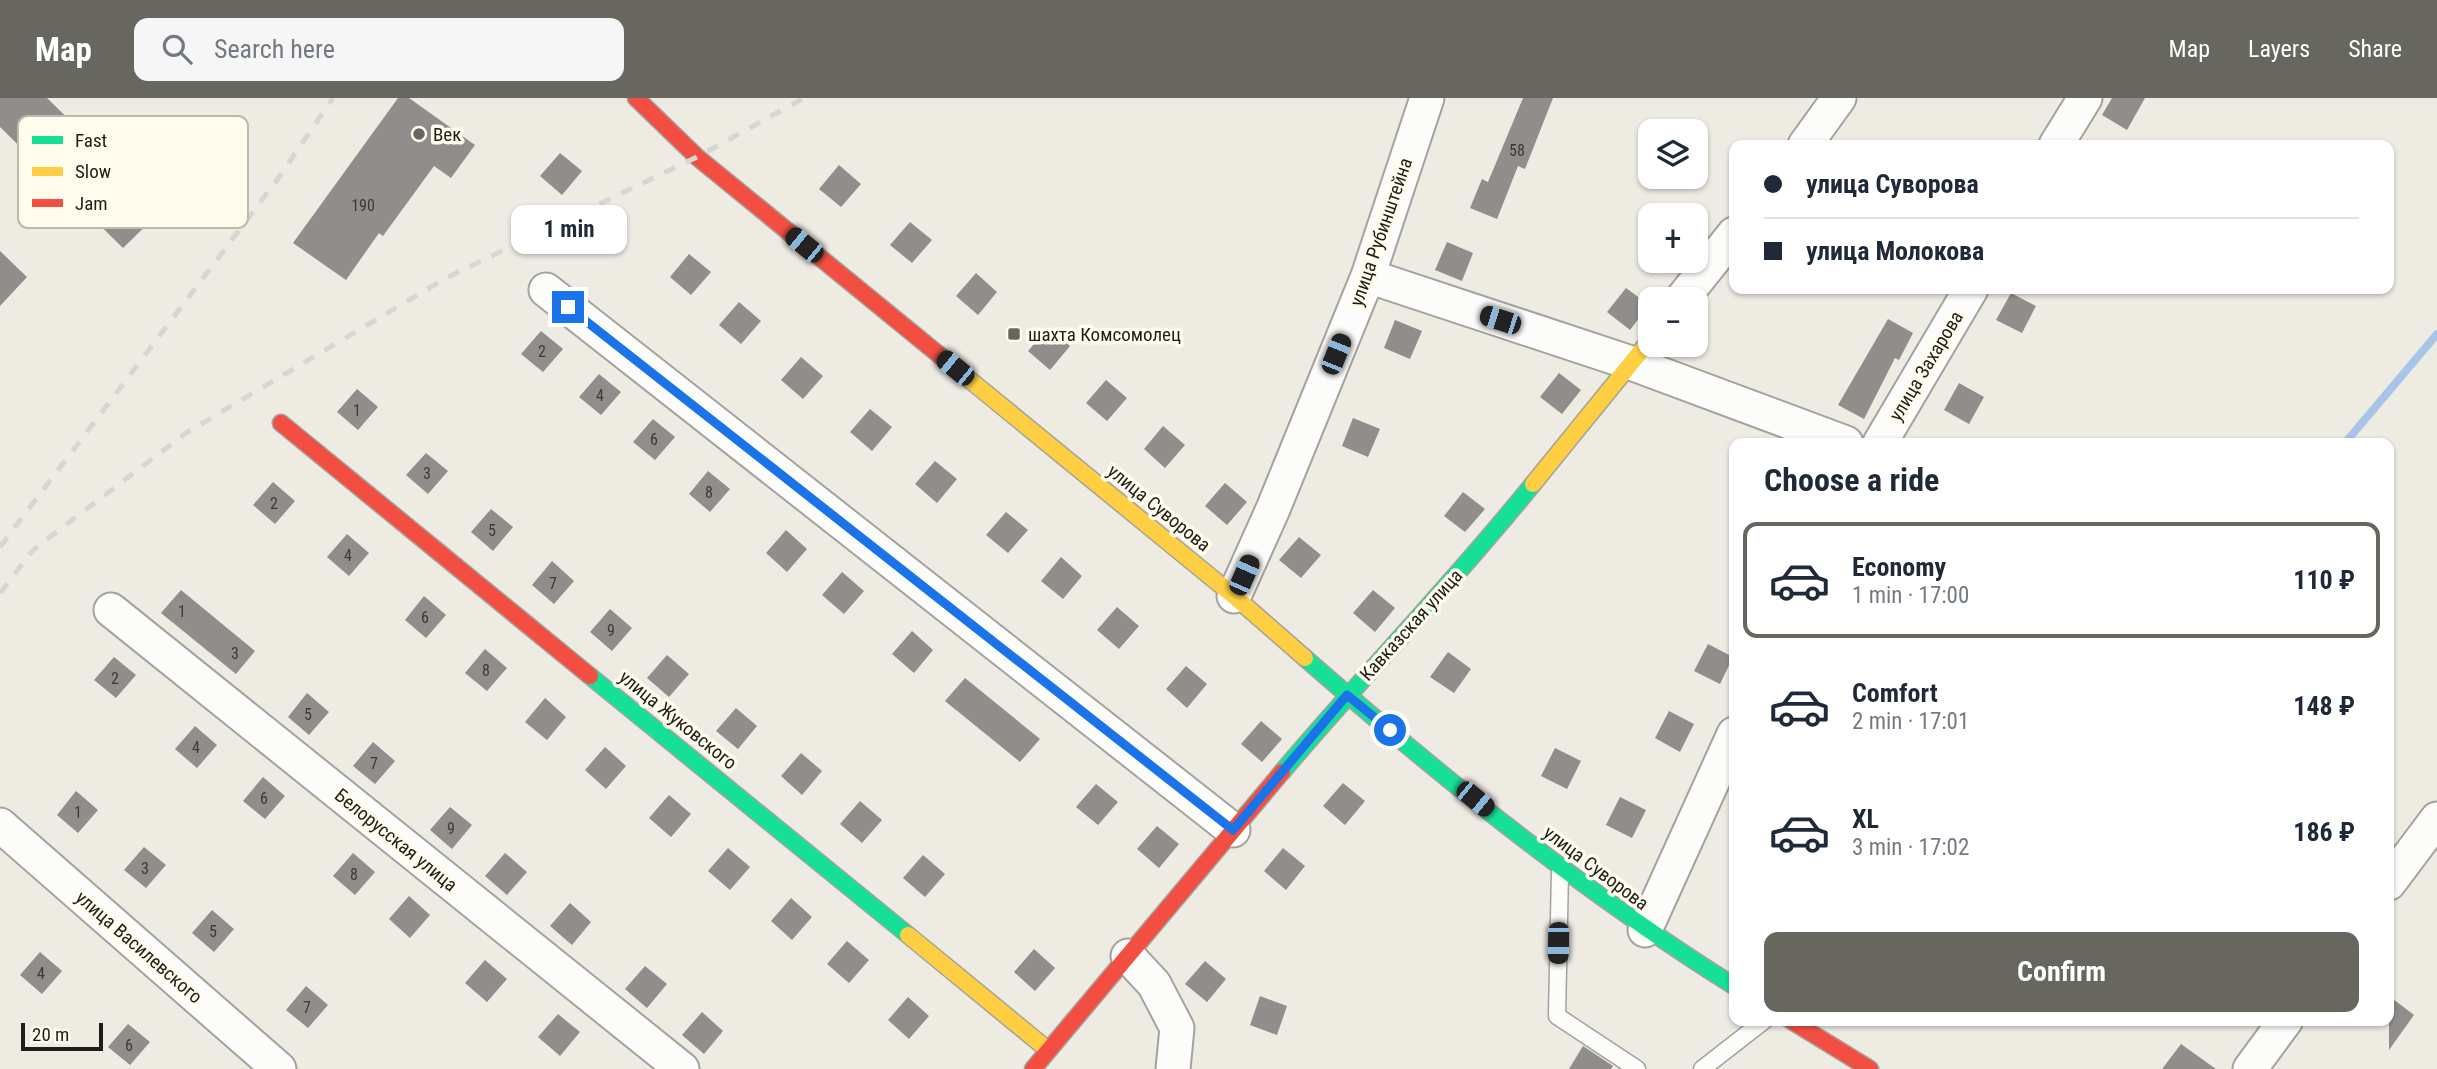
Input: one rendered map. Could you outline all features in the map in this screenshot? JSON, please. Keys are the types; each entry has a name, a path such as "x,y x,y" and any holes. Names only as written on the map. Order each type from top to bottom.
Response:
{"street":[{"name":"улица Суворова","path":"636,98 697,157 1234,596 1347,695 1560,869 1645,930 1729,983"},
{"name":"улица Рубинштейна","path":"1234,596 1368,276 1427,98"},
{"path":"1809,140 1839,98"},
{"path":"2059,140 2085,98"},
{"path":"1692,287 1729,240"},
{"path":"1368,276 1638,350"},
{"path":"547,290 1233,830"},
{"name":"улица Захарова","path":"1883,438 1968,294"},
{"name":"Кавказская улица","path":"1033,1069 1347,695 1488,540 1638,355"},
{"path":"1654,357 1835,438"},
{"name":"улица Жуковского","path":"281,423 1048,1049"},
{"name":"Белорусская улица","path":"111,610 682,1069"},
{"path":"1645,930 1729,745"},
{"path":"2394,876 2437,819"},
{"name":"улица Василевского","path":"0,825 279,1069"},
{"path":"1128,956 1154,984 1177,1028 1174,1069"},
{"path":"1800,1026 1870,1069"},
{"path":"2250,1069 2282,1026"}],"lane":[{"path":"1560,869 1557,1016 1637,1069"},
{"path":"1702,1069 1757,1026"}],"building":[{"path":"0,98 47,98 65,116 18,116 18,145 0,127"},
{"path":"398,98 409,98 475,145 451,178 434,166 383,236 379,233 346,280 293,243"},
{"path":"1523,98 1553,98 1525,169 1518,166 1497,219 1470,208 1482,179 1488,182"},
{"path":"2112,98 2145,98 2127,130 2102,115"},
{"path":"560,153 582,171 562,195 540,176"},
{"path":"839,165 861,184 841,207 819,189"},
{"path":"910,222 932,240 912,263 890,245"},
{"path":"103,228 144,228 123,248"},
{"path":"1447,242 1473,253 1462,281 1435,270"},
{"path":"0,251 27,277 0,306"},
{"path":"689,254 711,272 691,295 670,277"},
{"path":"976,273 997,292 978,315 956,296"},
{"path":"1626,288 1638,297 1638,319 1630,330 1607,312"},
{"path":"2010,294 2036,306 2022,333 1996,320"},
{"path":"739,302 761,321 741,344 719,325"},
{"path":"1888,319 1913,333 1899,360 1895,358 1864,419 1838,405"},
{"path":"1395,320 1422,331 1410,359 1384,348"},
{"path":"1048,328 1070,346 1050,370 1028,351"},
{"path":"541,331 563,349 543,372 521,354"},
{"path":"801,357 823,376 803,399 781,380"},
{"path":"1559,373 1581,390 1562,414 1540,397"},
{"path":"599,374 621,392 601,415 579,397"},
{"path":"1106,380 1127,398 1107,421 1086,403"},
{"path":"1959,383 1984,397 1969,424 1944,410"},
{"path":"357,389 378,407 358,430 337,412"},
{"path":"870,409 892,427 872,451 850,432"},
{"path":"1353,418 1380,429 1368,457 1342,446"},
{"path":"653,419 675,437 655,460 633,442"},
{"path":"1163,426 1185,445 1165,468 1144,449"},
{"path":"426,453 448,471 428,494 406,475"},
{"path":"935,461 957,479 937,503 915,484"},
{"path":"708,471 730,489 710,512 689,494"},
{"path":"273,482 295,501 275,524 253,505"},
{"path":"1225,483 1247,502 1227,525 1205,506"},
{"path":"1463,492 1485,509 1465,532 1444,516"},
{"path":"491,509 513,527 493,551 471,532"},
{"path":"1006,512 1028,530 1008,553 986,535"},
{"path":"786,530 807,549 787,572 766,553"},
{"path":"347,534 369,553 349,576 327,557"},
{"path":"1299,537 1321,555 1301,578 1279,560"},
{"path":"1061,557 1082,576 1063,599 1041,581"},
{"path":"552,561 574,581 554,604 532,585"},
{"path":"842,572 864,591 844,614 822,595"},
{"path":"181,590 255,651 236,674 161,613"},
{"path":"1373,590 1395,608 1375,632 1353,613"},
{"path":"424,596 446,615 426,638 405,620"},
{"path":"1117,607 1139,626 1119,649 1097,630"},
{"path":"610,609 632,628 612,651 590,632"},
{"path":"912,631 933,650 914,673 892,654"},
{"path":"1708,644 1729,655 1729,665 1720,684 1694,671"},
{"path":"485,649 507,668 487,691 465,673"},
{"path":"1448,652 1471,669 1454,693 1430,677"},
{"path":"667,655 689,674 669,697 647,678"},
{"path":"114,657 136,675 116,698 94,680"},
{"path":"1186,666 1207,684 1187,708 1166,689"},
{"path":"965,678 1040,739 1020,762 945,701"},
{"path":"307,693 329,712 309,735 288,717"},
{"path":"545,698 566,717 547,740 525,722"},
{"path":"736,708 757,726 738,749 716,731"},
{"path":"1669,711 1694,724 1680,752 1655,738"},
{"path":"1261,721 1282,739 1262,762 1241,744"},
{"path":"195,726 217,745 197,768 175,749"},
{"path":"373,742 395,761 375,784 353,766"},
{"path":"605,747 626,766 606,789 585,770"},
{"path":"1555,748 1581,761 1567,789 1541,776"},
{"path":"801,753 822,771 802,795 781,776"},
{"path":"263,777 285,796 265,819 243,801"},
{"path":"1343,783 1365,801 1345,825 1323,806"},
{"path":"1096,784 1118,802 1098,825 1076,807"},
{"path":"76,791 98,810 78,833 57,815"},
{"path":"669,795 691,814 671,837 649,818"},
{"path":"1620,797 1646,810 1632,838 1606,825"},
{"path":"860,801 882,820 862,843 840,824"},
{"path":"450,807 472,825 452,849 430,830"},
{"path":"1157,826 1179,844 1159,868 1137,849"},
{"path":"144,847 166,865 146,888 124,870"},
{"path":"728,848 750,867 730,890 708,871"},
{"path":"1283,848 1305,866 1286,890 1264,871"},
{"path":"353,853 375,872 355,895 333,876"},
{"path":"505,853 527,872 507,895 485,876"},
{"path":"923,855 945,874 925,897 903,878"},
{"path":"409,896 430,915 410,938 389,919"},
{"path":"791,898 812,917 792,940 771,921"},
{"path":"570,903 591,922 572,945 550,926"},
{"path":"212,910 234,929 214,952 192,933"},
{"path":"847,941 869,960 849,983 827,964"},
{"path":"1034,949 1055,968 1035,991 1014,972"},
{"path":"40,952 62,971 42,994 20,975"},
{"path":"485,960 507,979 487,1002 465,983"},
{"path":"1205,961 1226,979 1207,1002 1185,984"},
{"path":"645,966 667,984 647,1008 625,989"},
{"path":"306,986 328,1005 308,1028 286,1010"},
{"path":"1260,996 1287,1006 1277,1035 1250,1025"},
{"path":"908,997 929,1016 909,1039 888,1020"},
{"path":"2394,1000 2414,1015 2389,1050 2389,1026 2394,1026"},
{"path":"702,1012 723,1031 704,1054 682,1035"},
{"path":"558,1014 580,1032 560,1056 538,1037"},
{"path":"128,1024 150,1042 130,1065 108,1047"},
{"path":"2181,1044 2216,1069 2162,1069"},
{"path":"1583,1046 1613,1066 1611,1069 1569,1069"}],"waterway":[{"path":"2349,438 2437,334"}],"railway":[{"path":"248,218 333,98"},
{"path":"0,593 33,550 186,433 446,278 697,157 804,98"},
{"path":"0,547 241,228"}],"traffic: fast":[{"path":"1282,772 1533,484"},
{"path":"1305,658 1513,831 1622,911 1729,983"},
{"path":"590,676 908,935"}],"traffic: slow":[{"path":"1533,484 1638,355"},
{"path":"965,376 1234,596 1305,658"},
{"path":"908,935 1048,1050"}],"traffic: jam":[{"path":"636,98 697,157 965,376"},
{"path":"281,423 590,676"},
{"path":"1033,1069 1282,772"},
{"path":"1800,1026 1870,1069"}],"place":[{"name":"Век","path":"419,134"},
{"name":"шахта Комсомолец","path":"1014,334"}],"route":[{"path":"568,307 1233,830 1347,695 1390,730"}]}
